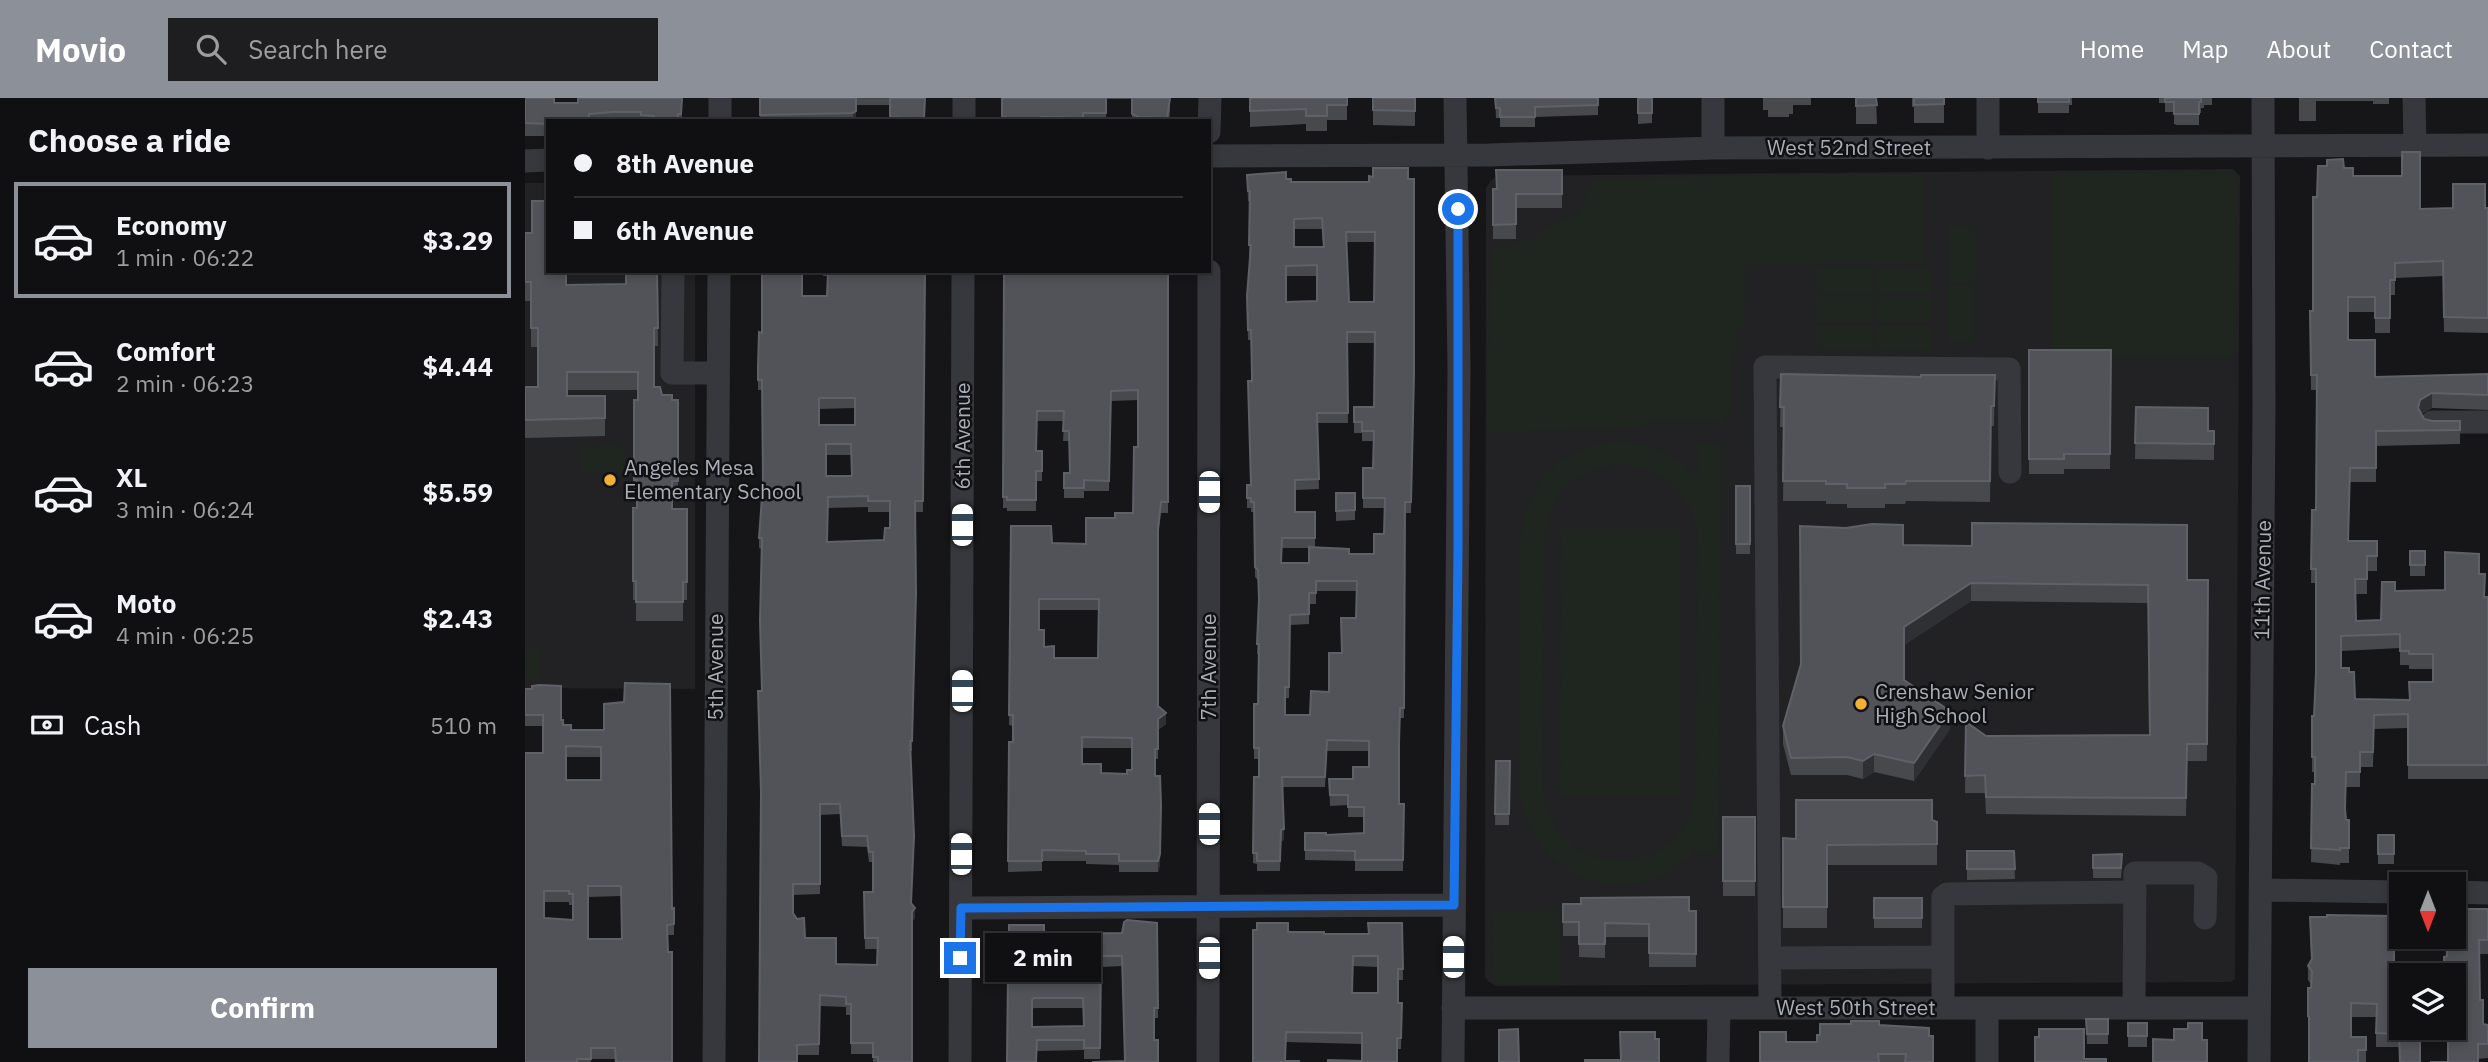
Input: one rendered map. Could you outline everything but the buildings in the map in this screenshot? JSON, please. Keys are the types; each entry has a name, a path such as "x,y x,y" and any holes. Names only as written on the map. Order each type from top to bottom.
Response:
{"street":[{"path":"720,98 720,119"},
{"path":"964,98 964,119"},
{"path":"1209,119 1210,98"},
{"path":"1453,1062 1458,562 1455,98"},
{"path":"1713,98 1713,148"},
{"path":"1988,98 1988,148"},
{"name":"11th Avenue","path":"2259,1062 2264,420 2263,98"},
{"path":"2414,98 2415,145"},
{"name":"West 52nd Street","path":"1211,156 1456,155 1713,148 2488,145"},
{"path":"525,161 546,160"},
{"path":"673,273 672,373 718,373"},
{"name":"5th Avenue","path":"714,1062 719,273"},
{"name":"6th Avenue","path":"960,1062 963,273"},
{"name":"7th Avenue","path":"1208,1062 1209,273"},
{"path":"1770,1008 1765,367 2009,369 2010,472"},
{"path":"2432,422 2488,422"},
{"path":"2134,1008 2135,873 2198,873 2206,878 2205,918"},
{"path":"2261,890 2389,892"},
{"path":"1943,1008 1943,897 1947,894 2135,892"},
{"path":"2466,892 2488,893"},
{"path":"961,908 1454,905"},
{"path":"1770,958 1943,957"},
{"name":"West 50th Street","path":"1453,1008 2259,1008"},
{"path":"1718,1062 1719,1008"},
{"path":"1986,1062 1987,1008"}],"shaded area":[{"name":"Crenshaw Senior High School","path":"2233,169 2240,176 2235,979 2231,982 1496,986 1489,982 1485,977 1486,188 1491,180 1499,176"},
{"path":"2232,172 2237,178 2234,353 2229,358 2052,357 2052,178 2057,173"},
{"path":"1745,175 1923,175 1923,263 1746,263 1744,328 1737,329 1737,354 1732,354 1732,411 1723,421 1649,421 1643,428 1486,432 1491,248 1518,245 1565,217 1578,214 1593,180"},
{"name":"Angeles Mesa Elementary School","path":"525,183 546,183 546,273 695,273 695,689 525,688"},
{"path":"1949,226 1975,226 1975,283 1949,283"},
{"path":"1817,268 1873,268 1873,294 1817,294"},
{"path":"1876,268 1932,269 1932,294 1876,294"},
{"path":"1948,285 1974,285 1974,342 1948,342"},
{"path":"1817,296 1873,296 1873,322 1817,322"},
{"path":"1876,296 1932,297 1932,322 1876,322"},
{"path":"1817,324 1873,325 1873,350 1817,350"},
{"path":"1876,324 1932,325 1932,351 1876,350"},
{"path":"1621,441 1653,448 1672,456 1697,477 1698,444 1721,444 1718,853 1696,853 1695,850 1669,871 1641,882 1613,884 1585,878 1560,864 1540,843 1526,816 1519,784 1520,540 1523,519 1530,500 1550,470 1581,450","holes":["1605,466 1635,466 1660,476 1679,493 1687,503 1697,529 1696,786 1687,819 1669,842 1645,856 1618,861 1591,856 1567,841 1550,817 1542,784 1544,540 1547,524 1559,497 1578,478"]},
{"path":"623,445 623,472 581,472 581,446"},
{"path":"1561,529 1680,529 1680,796 1560,796"},
{"path":"525,649 540,649 540,679 525,679"},
{"path":"1560,910 1560,984 1494,984 1493,911"}],"place":[{"name":"Angeles Mesa Elementary School","path":"610,480"},
{"name":"Crenshaw Senior High School","path":"1861,704"}],"route":[{"path":"960,958 961,908 1454,905 1458,209"}]}
